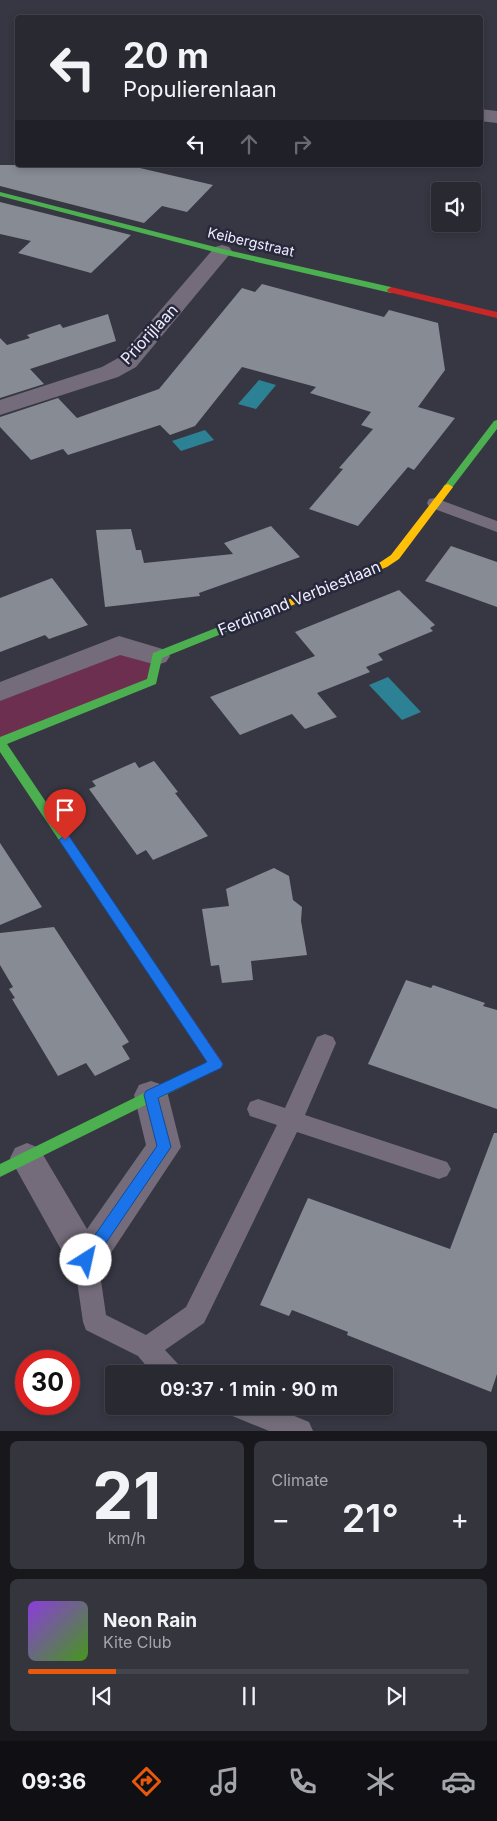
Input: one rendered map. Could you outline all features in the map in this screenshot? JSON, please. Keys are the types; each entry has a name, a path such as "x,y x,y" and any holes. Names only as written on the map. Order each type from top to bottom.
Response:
{"street":[{"path":"483,115 497,117"},
{"name":"Keibergstraat","path":"0,194 222,251 497,315"},
{"name":"Priorijlaan","path":"0,408 110,372 128,362 222,251"},
{"name":"Ferdinand Verbiestlaan","path":"157,656 384,565 395,557 497,423"},
{"path":"0,692 119,645 157,656 152,680 0,743 216,1064 151,1095 14,1165 86,1260 164,1147 151,1095"}],"lane":[{"path":"435,503 497,527"},
{"path":"147,1348 195,1315 291,1120 325,1043"},
{"path":"258,1109 439,1169"},
{"path":"86,1260 95,1322 147,1348 162,1365"},
{"path":"261,1415 300,1431"}],"shaded area":[{"path":"119,645 157,656 152,681 0,742 0,692"}],"water":[{"path":"259,380 276,385 256,409 238,404"},
{"path":"205,430 214,440 181,451 172,441"},
{"path":"388,677 421,712 402,720 369,685"}],"building":[{"path":"0,165 15,165 15,167 136,167 213,185 187,212 162,206 144,223 0,186"},
{"path":"0,202 131,235 91,273 18,253 31,241 0,234"},
{"path":"262,284 384,317 389,310 438,323 445,370 418,407 455,418 414,470 408,467 358,526 309,509 343,469 339,468 373,429 361,425 371,412 310,393 316,387 242,367 195,426 170,435 160,425 68,455 63,449 31,460 0,427 0,417 58,398 77,418 159,389 242,288 255,292"},
{"path":"108,314 116,341 30,369 44,384 0,398 0,338 7,345 30,338 27,335 60,324 63,328"},
{"path":"271,526 300,557 199,593 200,596 105,607 96,530 131,529 136,550 141,550 144,563 233,554 224,543"},
{"path":"451,546 497,562 497,607 425,581"},
{"path":"52,578 88,625 49,639 45,635 0,652 0,598"},
{"path":"399,590 435,625 430,628 433,631 378,654 383,660 366,667 370,672 317,693 337,717 305,729 292,714 240,735 210,697 315,656 295,632"},
{"path":"154,761 178,792 175,793 208,836 153,860 146,850 137,855 89,789 96,786 92,781 135,762 139,768"},
{"path":"0,843 42,907 0,925"},
{"path":"274,868 289,876 293,900 302,907 301,921 307,955 251,961 253,980 222,983 219,965 211,966 202,909 229,906 226,889"},
{"path":"54,927 129,1042 122,1046 130,1059 95,1076 86,1063 58,1076 12,999 15,998 9,989 13,987 0,965 0,933"},
{"path":"406,980 431,988 433,985 485,1003 483,1006 497,1010 497,1109 368,1064"},
{"path":"494,1133 497,1133 497,1374 491,1392 347,1335 348,1332 292,1310 289,1316 260,1305 308,1198 450,1249"}],"traffic: fast":[{"path":"0,194 222,251 391,290"},
{"path":"448,487 497,423"},
{"path":"0,742 152,681 157,656 284,605"},
{"path":"0,743 142,954"},
{"path":"0,1171 193,1075"}],"traffic: slow":[{"path":"284,605 383,565 395,557 448,487"}],"traffic: jam":[{"path":"391,290 497,315"},
{"path":"142,954 216,1064 193,1075"}],"route":[{"path":"65,840 216,1064 151,1095 164,1147 86,1260"}]}
